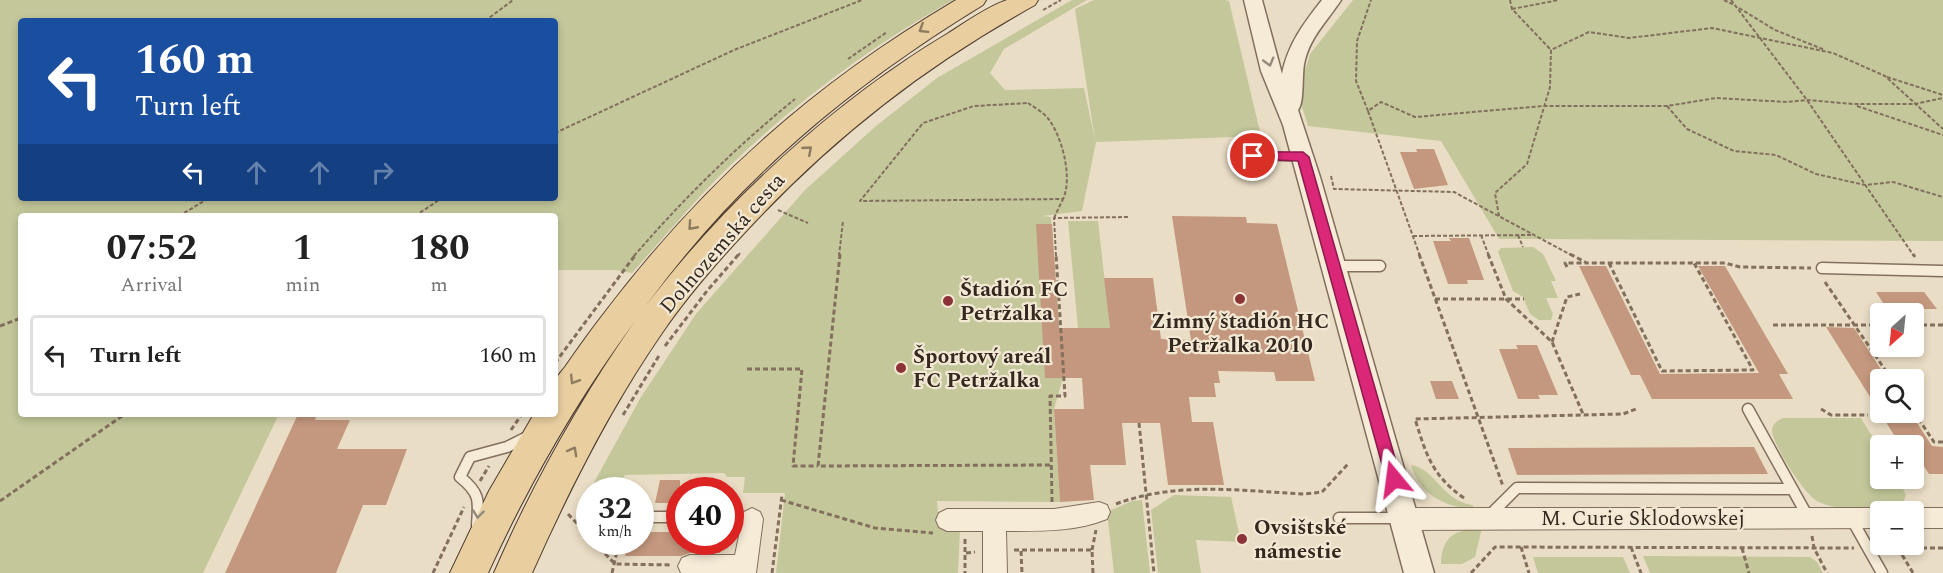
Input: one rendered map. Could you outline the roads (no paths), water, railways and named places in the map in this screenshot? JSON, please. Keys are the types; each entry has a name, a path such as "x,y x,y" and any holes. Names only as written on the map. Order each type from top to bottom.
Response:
{"main road":[{"name":"Dolnozemská cesta","path":"558,405 598,344 641,286 690,228 751,164 807,114 873,62 974,0"},
{"name":"Dolnozemská cesta","path":"472,566 537,479 594,412 651,323 708,253 773,182 845,117 895,79 967,31 1033,6"},
{"name":"Dolnozemská cesta","path":"513,573 551,417"}],"street":[{"path":"1294,125 1290,81 1294,57 1332,0"},
{"path":"1253,2 1271,71 1294,125 1419,573"},
{"path":"952,528 994,520 1054,520 1099,512"},
{"name":"M. Curie Sklodowskej","path":"1405,519 1870,518"},
{"path":"1924,518 1943,518"},
{"path":"994,520 995,562"},
{"path":"690,566 745,569"}],"lane":[{"path":"1253,156 1303,157"},
{"path":"1334,266 1380,266"},
{"path":"1819,268 1943,271"},
{"path":"1748,409 1809,518"},
{"path":"472,566 480,500 476,489 460,477 470,457 499,448 537,479"},
{"path":"1486,519 1517,488 1791,489"},
{"path":"1340,518 1405,519"},
{"path":"1851,518 1882,573"}],"place":[{"name":"Zimný štadión HC Petržalka 2010","path":"1240,299"},
{"name":"Štadión FC Petržalka","path":"948,301"},
{"name":"Športový areál FC Petržalka","path":"901,368"},
{"name":"Ovsištské námestie","path":"1242,539"}]}
